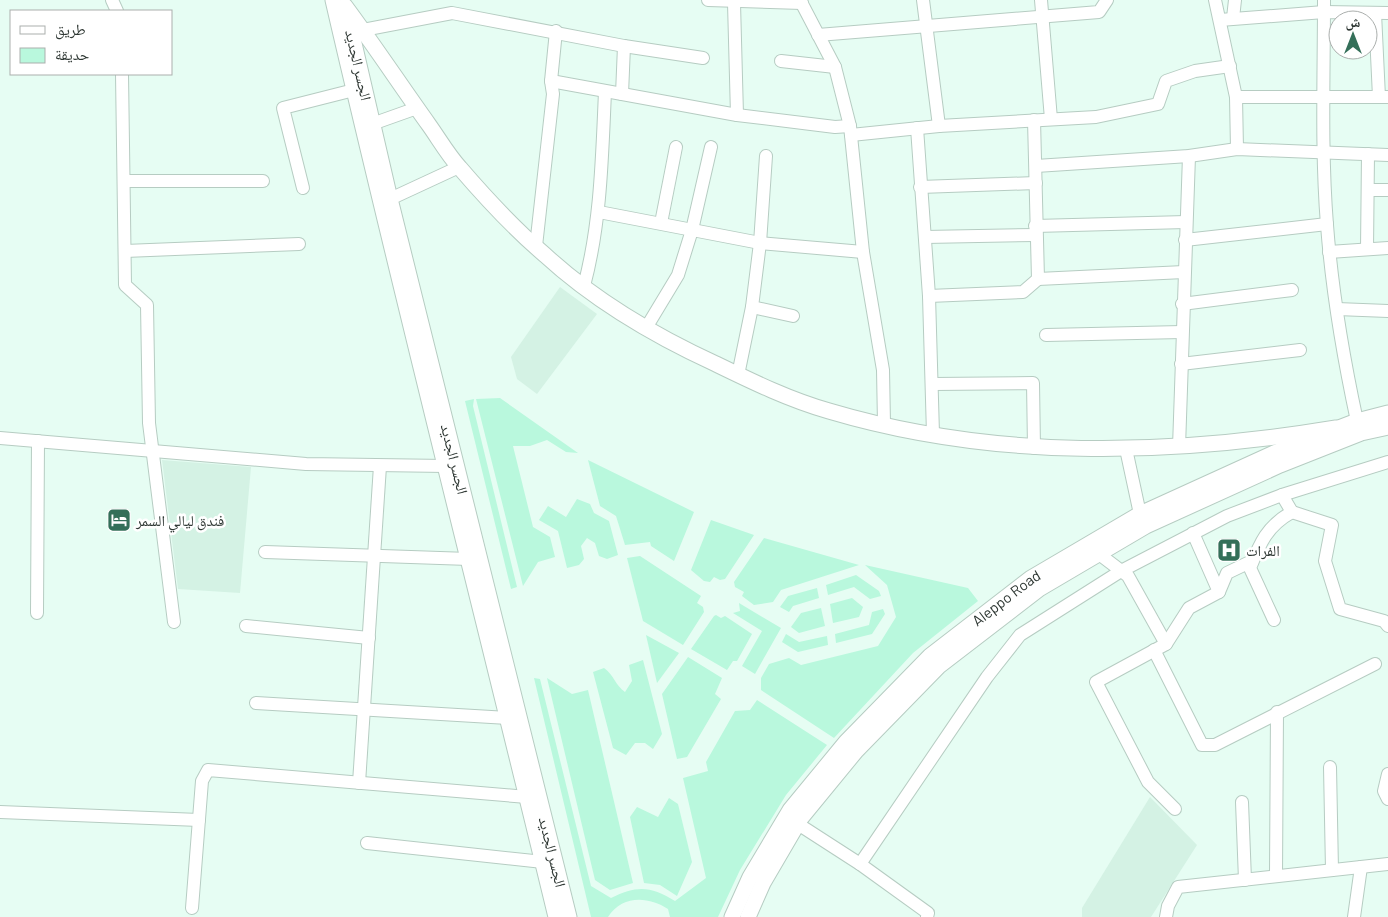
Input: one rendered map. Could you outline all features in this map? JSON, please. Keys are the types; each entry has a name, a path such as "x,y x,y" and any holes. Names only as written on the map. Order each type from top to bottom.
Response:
{"main road":[{"path":"340,2 363,30 459,167 536,246 614,309 676,346 766,388 828,411 884,424 933,434 1034,448 1126,449 1179,447 1268,440 1336,428"},
{"name":"الجسر الجديد","path":"340,2 354,90 556,917"},
{"name":"الجسر الجديد","path":"340,2 569,917"},
{"name":"Aleppo Road","path":"732,917 750,877 790,810 846,742 930,656 1031,578 1140,514 1274,453 1357,420 1388,413"},
{"name":"Aleppo Road","path":"748,917 763,884 798,824 856,751 939,666 1039,589 1146,526 1280,465 1362,433 1388,427"}],"street":[{"path":"708,0 801,2 835,68 850,130 863,252 883,370 884,424"},
{"path":"922,0 939,126"},
{"path":"1042,0 1051,119"},
{"path":"818,35 926,24 1099,12 1107,0"},
{"path":"1215,0 1226,19 1230,66 1236,97 1237,149"},
{"path":"1226,19 1234,0"},
{"path":"734,2 737,115"},
{"path":"1226,19 1324,6 1382,13 1384,97 1236,97"},
{"path":"1324,6 1324,151 1329,252 1340,338 1357,420"},
{"path":"363,30 452,13 556,31 624,46 703,58"},
{"path":"536,246 553,94 552,81 556,31"},
{"path":"622,94 624,46"},
{"path":"781,62 835,68"},
{"path":"552,81 737,115 835,126 850,130 917,128 1096,117 1158,104 1166,81 1195,70 1230,66"},
{"path":"122,75 125,285 147,305 149,423 174,622"},
{"path":"303,188 283,108 354,90"},
{"path":"584,286 594,249 599,212 605,92"},
{"path":"372,124 417,108"},
{"path":"1034,120 1036,166 1035,231 1038,279"},
{"path":"917,128 933,384 933,434"},
{"path":"661,223 676,147"},
{"path":"646,328 678,275 692,230 711,147"},
{"path":"1036,166 1189,156 1237,149 1388,154"},
{"path":"1367,249 1368,154"},
{"path":"738,375 752,307 760,243 766,156"},
{"path":"1179,447 1182,304 1189,156"},
{"path":"390,200 459,167"},
{"path":"124,181 263,181"},
{"path":"920,187 1036,183"},
{"path":"1368,190 1388,190"},
{"path":"599,212 760,243 863,252"},
{"path":"924,237 1186,222"},
{"path":"1185,240 1327,224"},
{"path":"125,251 299,244"},
{"path":"1329,252 1388,248"},
{"path":"928,296 1023,292 1038,279 1184,272"},
{"path":"1182,304 1292,290"},
{"path":"752,307 793,316"},
{"path":"1337,309 1388,311"},
{"path":"1046,335 1182,332"},
{"path":"1182,364 1300,350"},
{"path":"933,384 1033,383 1034,448"},
{"path":"0,438 306,464 446,466"},
{"path":"37,613 38,441"},
{"path":"1126,449 1140,514"},
{"path":"860,864 986,677 1020,635 1121,570 1227,516 1282,494 1388,462"},
{"path":"359,783 380,466"},
{"path":"1282,494 1292,512 1332,525 1325,561 1340,609 1384,621 1388,626"},
{"path":"1274,620 1250,568 1260,543 1276,521 1292,512"},
{"path":"1193,533 1220,592"},
{"path":"265,552 470,559"},
{"path":"1099,554 1128,576 1166,644"},
{"path":"1175,809 1148,782 1096,682 1166,644 1189,608 1220,592 1227,573 1252,561"},
{"path":"246,626 369,638"},
{"path":"1154,650 1202,746 1215,745 1375,664"},
{"path":"256,703 508,718"},
{"path":"1276,876 1277,712"},
{"path":"1330,767 1332,870"},
{"path":"192,908 202,781 208,770 527,797"},
{"path":"1388,774 1384,791 1388,799"},
{"path":"1242,802 1245,880"},
{"path":"0,812 199,820"},
{"path":"798,824 860,864 928,913 927,917"},
{"path":"367,843 543,862"},
{"path":"1166,917 1168,906 1178,887 1388,864"},
{"path":"1354,917 1361,867"}],"shaded area":[{"path":"560,287 597,314 537,394 517,379 511,357"},
{"path":"162,460 251,467 240,593 178,589"},
{"path":"1150,797 1197,845 1151,917 1082,917 1082,908"}],"green space":[{"path":"500,398 578,453 566,452 547,440 530,446 513,446 533,527 550,537 555,557 538,562 523,586 476,399"},
{"path":"474,399 473,406 517,587 511,589 465,401"},
{"path":"588,460 694,512 674,561 651,546 650,542 625,545 616,516 600,506"},
{"path":"577,499 590,504 594,513 609,521 618,555 607,559 599,556 595,543 587,538 581,546 584,559 579,565 567,568 558,531 539,520 548,506 566,517"},
{"path":"711,520 754,535 725,579 720,580 714,577 710,582 704,581 691,570"},
{"path":"764,538 859,565 781,590 773,602 754,605 742,596 744,592 735,587 734,582"},
{"path":"640,556 701,596 697,603 703,607 704,612 683,645 643,621 627,558"},
{"path":"865,565 968,588 978,601 913,653 834,738 761,690 761,678 769,664 789,658 801,665 878,646 896,617 887,585"},
{"path":"856,575 879,591 881,596 870,599 854,587 828,595 826,585"},
{"path":"817,588 819,598 793,606 789,612 780,607 788,596"},
{"path":"852,598 863,607 859,617 833,623 830,604"},
{"path":"739,603 781,628 755,674 742,666 762,631 733,613 740,611"},
{"path":"821,608 825,626 799,633 791,627 801,613"},
{"path":"883,609 885,614 872,634 836,643 835,634 869,625 872,612"},
{"path":"716,615 721,618 725,616 752,634 737,661 733,661 727,670 691,649"},
{"path":"786,634 799,642 827,636 828,645 798,652 782,642"},
{"path":"646,635 679,653 657,683"},
{"path":"688,657 722,678 715,694 721,699 687,757 677,759 662,694"},
{"path":"643,660 662,734 653,749 645,743 635,743 626,755 613,748 593,672 604,668 625,692 632,681 629,665"},
{"path":"534,678 540,679 591,886 611,898 636,889 644,889 659,892 675,901 706,878 683,778 708,771 706,762 735,711 750,710 757,700 827,745 786,795 740,870 718,917 670,917 668,909 660,905 644,900 636,900 620,905 608,917 591,917"},
{"path":"547,678 572,694 588,690 633,883 610,890 595,880"},
{"path":"669,798 678,804 692,862 677,896 660,885 644,883 630,817 637,807 658,817"}],"place":[{"name":"فندق ليالي السمر","path":"119,520"},
{"name":"الفرات","path":"1229,550"}]}
